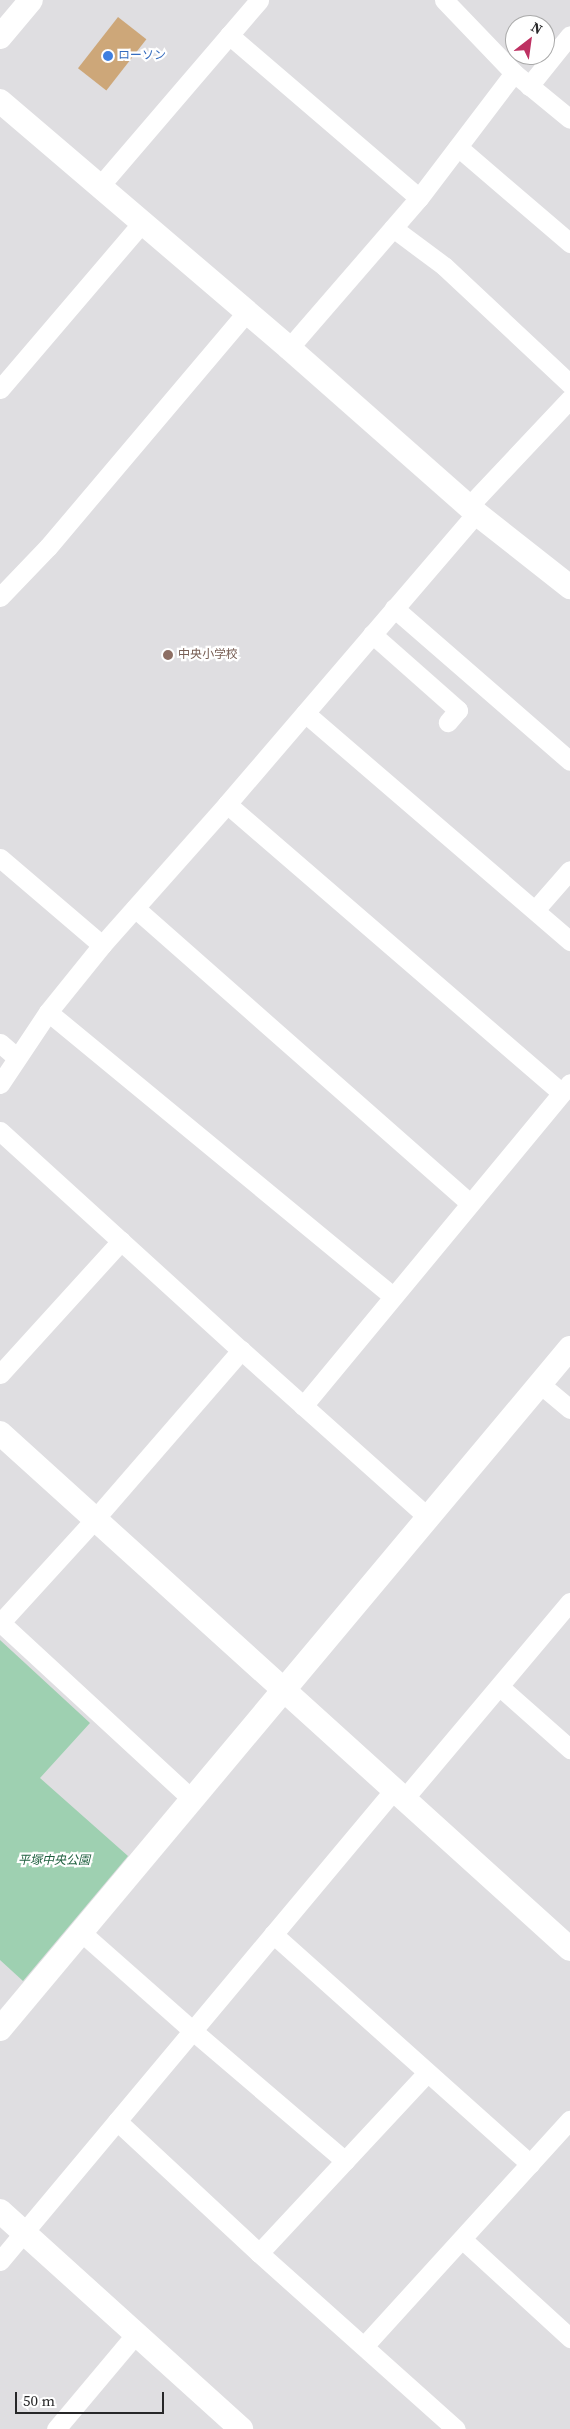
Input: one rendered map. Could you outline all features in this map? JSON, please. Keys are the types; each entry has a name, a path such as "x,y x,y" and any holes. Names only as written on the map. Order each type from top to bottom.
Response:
{"street":[{"path":"0,37 31,0"},
{"path":"99,187 259,0"},
{"path":"444,0 514,73 570,119"},
{"path":"229,35 419,198"},
{"path":"529,86 569,38"},
{"path":"289,348 419,198 514,73"},
{"path":"0,101 141,224 289,348 473,510 570,587"},
{"path":"458,148 570,244"},
{"path":"0,389 141,224"},
{"path":"393,228 444,266 570,384"},
{"path":"0,597 48,547 246,313"},
{"path":"0,1084 16,1057 48,1012 102,945 305,713 394,608 473,510 570,398"},
{"path":"394,608 570,761"},
{"path":"372,634 458,710 448,722"},
{"path":"305,713 570,941"},
{"path":"227,804 566,1088 392,1296 303,1406"},
{"path":"0,858 102,945"},
{"path":"535,910 570,870"},
{"path":"135,908 470,1203"},
{"path":"48,1012 392,1296"},
{"path":"0,1043 16,1057"},
{"path":"0,1131 428,1517"},
{"path":"0,1374 121,1241"},
{"path":"4,2016 81,1932 570,1348"},
{"path":"192,1799 0,1622 94,1520 241,1350"},
{"path":"540,1384 570,1409"},
{"path":"0,1433 570,1949"},
{"path":"0,2261 274,1934 398,1795 500,1687 570,1602"},
{"path":"500,1687 570,1749"},
{"path":"81,1932 345,2161"},
{"path":"274,1934 530,2164"},
{"path":"259,2253 428,2073"},
{"path":"117,2122 259,2253 456,2429"},
{"path":"364,2346 530,2164 567,2129"},
{"path":"0,2211 135,2336 241,2429"},
{"path":"462,2239 570,2338"},
{"path":"56,2429 135,2336"}],"green space":[{"name":"平塚中央公園","path":"0,1640 90,1723 40,1778 128,1856 23,1981 0,1960"}],"building":[{"path":"118,17 146,39 106,90 78,68"}],"place":[{"name":"ローソン","path":"108,56"},
{"name":"中央小学校","path":"168,655"}]}
